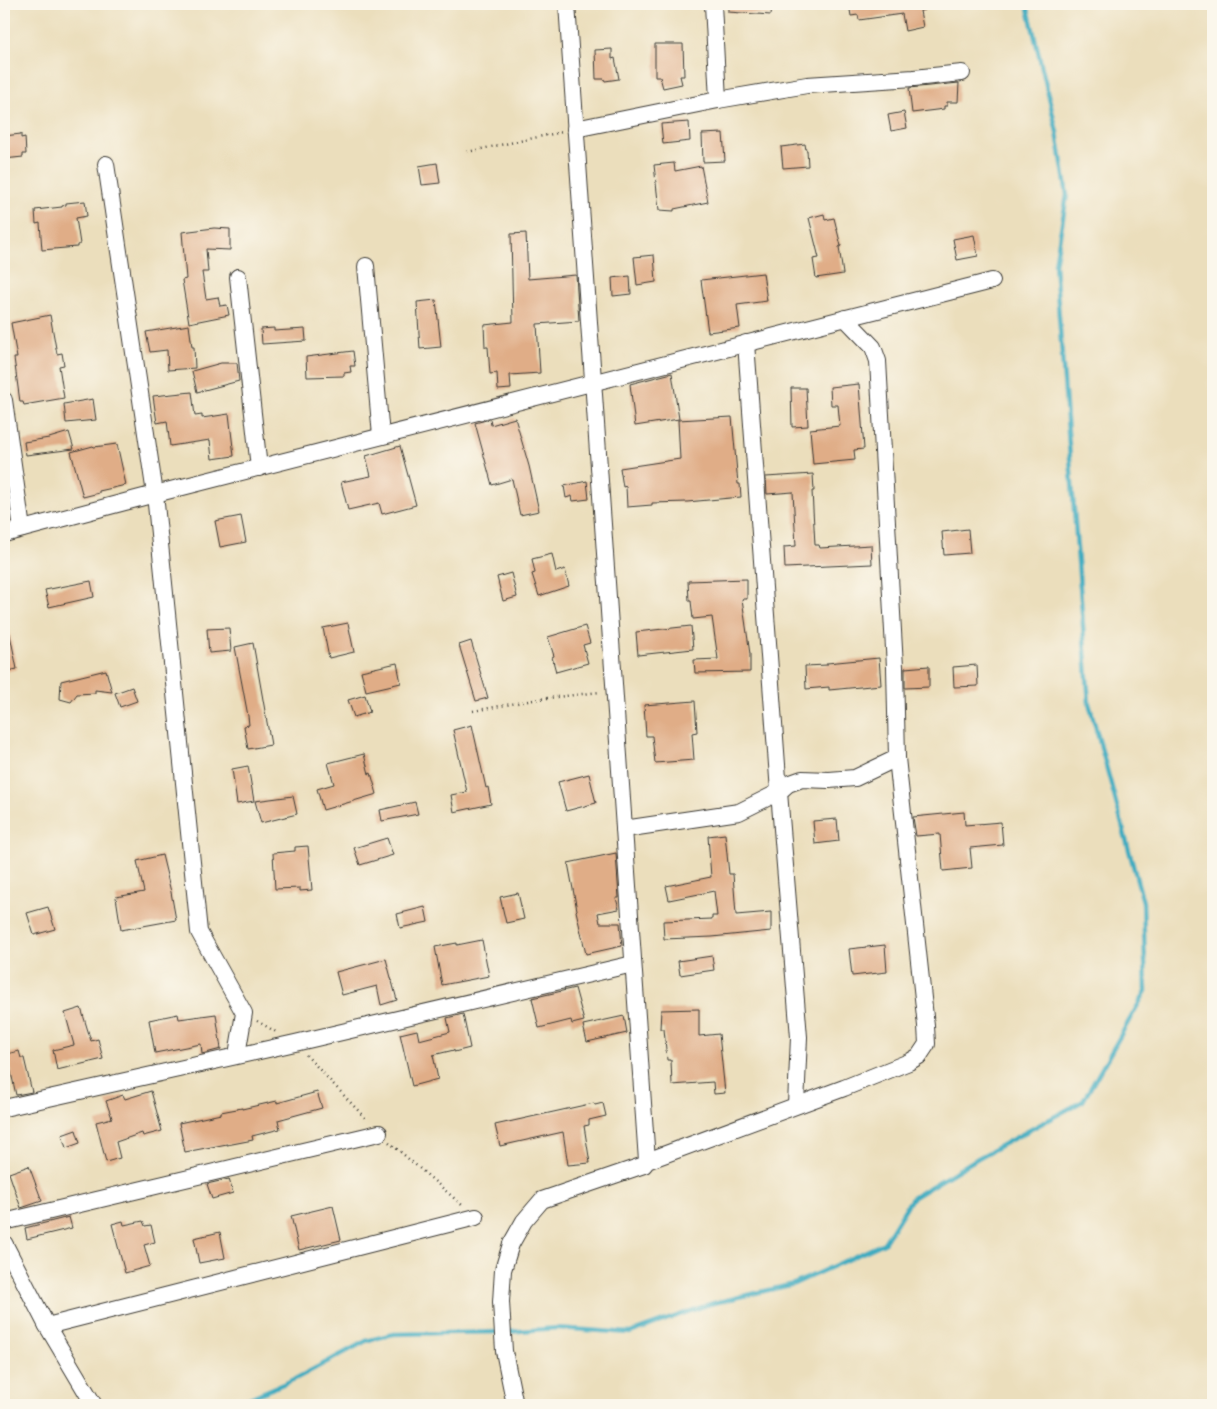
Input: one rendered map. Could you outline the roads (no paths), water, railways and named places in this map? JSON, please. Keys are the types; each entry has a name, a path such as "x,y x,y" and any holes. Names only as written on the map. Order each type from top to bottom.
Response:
{"street":[{"path":"567,4 647,1161"},
{"path":"713,4 718,100"},
{"path":"576,129 718,100 807,85 962,73"},
{"path":"106,164 155,494 199,932 244,1013 237,1055"},
{"path":"366,266 381,436"},
{"path":"238,277 259,468"},
{"path":"4,534 992,281"},
{"path":"515,1405 504,1351 501,1302 503,1270 511,1244 524,1221 542,1200 644,1165 647,1161 909,1062 919,1056 926,1044 924,1006 897,758 895,667 878,361 873,347 845,318"},
{"path":"746,343 799,1037 796,1105"},
{"path":"4,400 22,530"},
{"path":"624,829 739,812 779,792 788,784 802,779 829,780 855,778 897,758"},
{"path":"4,1108 296,1043 633,964"},
{"path":"4,1222 379,1133"},
{"path":"47,1326 476,1218"},
{"path":"4,1243 47,1326 94,1405"}],"waterway":[{"path":"507,1332 557,1328 630,1333 710,1304 794,1284 884,1243 912,1198 978,1158 1083,1101 1146,991 1143,902 1089,703 1055,264 1067,195 1057,132 1027,4"},
{"path":"233,1405 295,1379 366,1341 393,1334 499,1332"}]}
